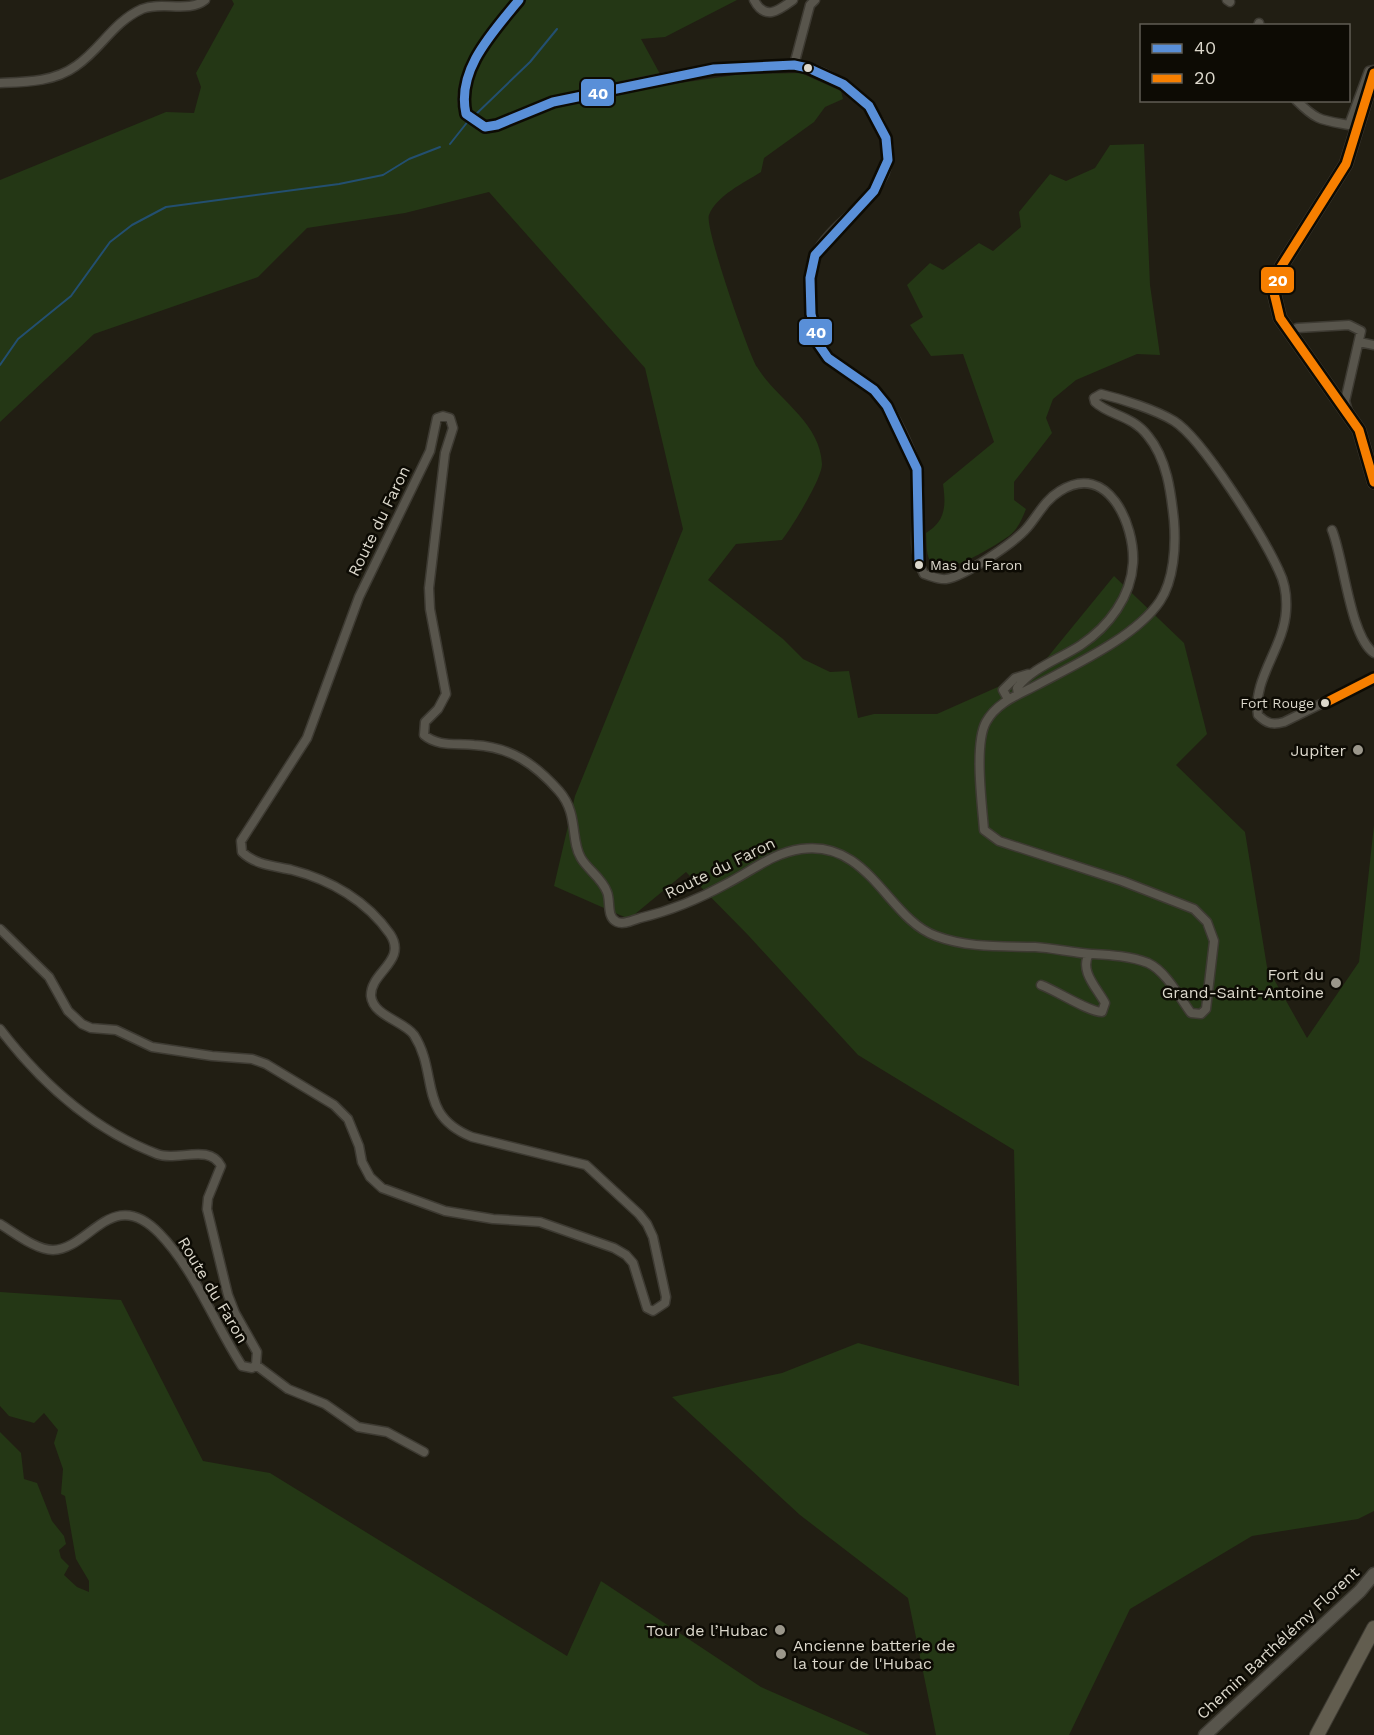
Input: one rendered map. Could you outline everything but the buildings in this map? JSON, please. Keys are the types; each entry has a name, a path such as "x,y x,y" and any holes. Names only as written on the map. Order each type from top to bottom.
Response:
{"main road":[{"path":"1374,72 1346,164 1290,251 1278,276 1274,293 1276,309 1290,332 1359,430 1374,482"},
{"name":"Chemin Barthélémy Florent","path":"1205,1735 1360,1591 1374,1574"},
{"path":"1317,1735 1374,1628"}],"street":[{"path":"0,83 34,82 76,66 119,23 142,10 168,4 195,6 205,0"},
{"path":"519,0 486,42 463,94 464,111 471,119 485,127 497,125 554,102 714,69 794,65 818,72 847,87 868,105 886,138 888,160 880,181 866,200 815,255 810,278 811,314 819,345 828,358 874,390 887,406 917,469 917,558 924,573 944,579 960,574 1011,542 1026,530 1050,498 1072,485 1087,484 1111,495 1123,513 1131,536 1133,558 1128,588 1122,603 1110,619 1082,645 1032,674 1017,688 1018,694"},
{"path":"754,0 759,9 767,13 775,13 793,0"},
{"path":"794,65 811,2"},
{"path":"1298,102 1310,115 1318,119 1349,125 1369,71 1374,72"},
{"path":"1290,332 1297,328 1355,325 1361,331 1345,411"},
{"path":"1359,342 1374,345"},
{"path":"1032,674 1015,678 1006,684 1003,690 1008,699 1082,662 1120,638 1160,602 1170,575 1175,529 1162,461 1142,428 1095,402 1094,398 1101,394 1167,418 1189,434 1221,474 1279,570 1286,597 1285,622 1257,695 1258,716 1265,722 1275,725 1374,678"},
{"name":"Route du Faron","path":"0,928 49,977 68,1011 82,1024 116,1030 152,1047 252,1059 266,1064 334,1105 348,1119 369,1177 382,1188 445,1211 493,1219 540,1222 614,1248 626,1255 633,1263 648,1308 653,1311 665,1303 660,1266 647,1224 586,1165 472,1137 455,1130 437,1110 423,1056 412,1033 387,1016 374,1003 371,994 376,982 393,958 394,948 391,936 375,916 338,886 302,872 251,861 242,852 241,841 307,738 359,597 430,451 437,418 443,416 450,418 453,428 445,453 429,588 429,609 446,694 438,709 425,722 424,735 431,741 475,745 516,754 543,775 561,793 574,818 580,857 607,892 610,917 616,922 622,923 660,913 723,886 767,859 786,851 813,849 851,860 877,881 922,929 936,936 988,948 1036,947 1119,956 1149,964 1160,973 1191,1013 1200,1014 1206,1009 1214,941 1207,922 1194,909 1122,881 999,841 984,830 983,730 992,714 1008,699"},
{"path":"1332,530 1357,625 1367,649 1374,653"},
{"path":"1041,985 1071,998 1093,1012 1102,1012 1105,1003 1087,974 1086,959 1089,954"},
{"name":"Route du Faron","path":"0,1029 46,1082 91,1120 162,1156 198,1154 213,1155 217,1159 221,1166 208,1198 207,1209 228,1296 243,1329 257,1352 256,1365 252,1368 242,1366 190,1277 159,1233 148,1224 128,1217 105,1219 69,1245 56,1250 44,1250 0,1224"},
{"path":"256,1365 288,1389 325,1404 358,1427 387,1432 424,1452"}],"green space":[{"path":"232,0 737,0 665,37 641,39 666,85 742,74 801,73 841,91 843,99 825,107 814,122 764,158 761,172 724,196 709,215 713,241 752,357 765,379 806,423 814,435 822,464 812,491 782,540 736,544 708,580 783,639 803,659 830,672 849,671 858,718 874,714 937,714 1038,669 1114,576 1184,643 1207,734 1176,765 1245,832 1267,967 1307,1038 1359,962 1374,825 1374,1511 1358,1519 1252,1536 1130,1609 1069,1735 936,1735 908,1598 800,1515 672,1397 782,1373 858,1343 1019,1386 1014,1150 858,1055 748,935 686,872 629,919 554,886 575,796 683,529 645,368 489,192 405,213 307,228 258,277 94,334 0,422 0,180 166,112 194,113 201,87 196,73 234,4"},
{"path":"1144,144 1150,285 1160,355 1137,354 1076,380 1053,399 1046,418 1052,433 1014,482 1014,500 1026,509 1017,527 1009,536 971,558 949,567 939,568 930,561 926,533 941,518 944,506 943,484 994,442 963,354 931,356 910,325 923,317 907,285 930,263 943,270 979,243 993,251 1021,227 1019,212 1050,174 1066,181 1095,168 1110,145"},
{"path":"0,1292 121,1300 203,1461 270,1473 567,1656 601,1581 761,1687 870,1735 0,1735 0,1432 21,1453 24,1479 37,1483 52,1521 64,1536 66,1544 59,1550 61,1558 69,1566 64,1575 77,1587 89,1592 89,1581 76,1559 65,1496 61,1494 63,1469 54,1443 58,1430 44,1413 34,1423 9,1416 0,1406"}],"waterway":[{"path":"473,117 530,62 557,29"},
{"path":"450,144 469,120"},
{"path":"0,365 18,339 71,296 110,242 132,225 166,207 339,184 383,175 409,159 440,147"}],"transit line":[{"name":"40","path":"519,0 479,52 466,82 464,98 466,114 485,127 497,125 553,102 714,69 794,65 808,68 843,84 869,106 886,138 888,160 874,191 815,255 810,278 811,314 819,345 828,358 874,390 887,406 917,469 919,565"},
{"name":"20","path":"1374,73 1346,164 1281,267 1274,293 1280,318 1359,430 1374,482"},
{"name":"20","path":"1325,703 1374,678"}],"place":[{"name":"Mas du Faron","path":"919,565"},
{"name":"Fort Rouge","path":"1325,703"},
{"name":"Jupiter","path":"1358,750"},
{"name":"Fort du Grand-Saint-Antoine","path":"1336,983"},
{"name":"Tour de l’Hubac","path":"780,1630"},
{"name":"Ancienne batterie de la tour de l'Hubac","path":"781,1654"}]}
